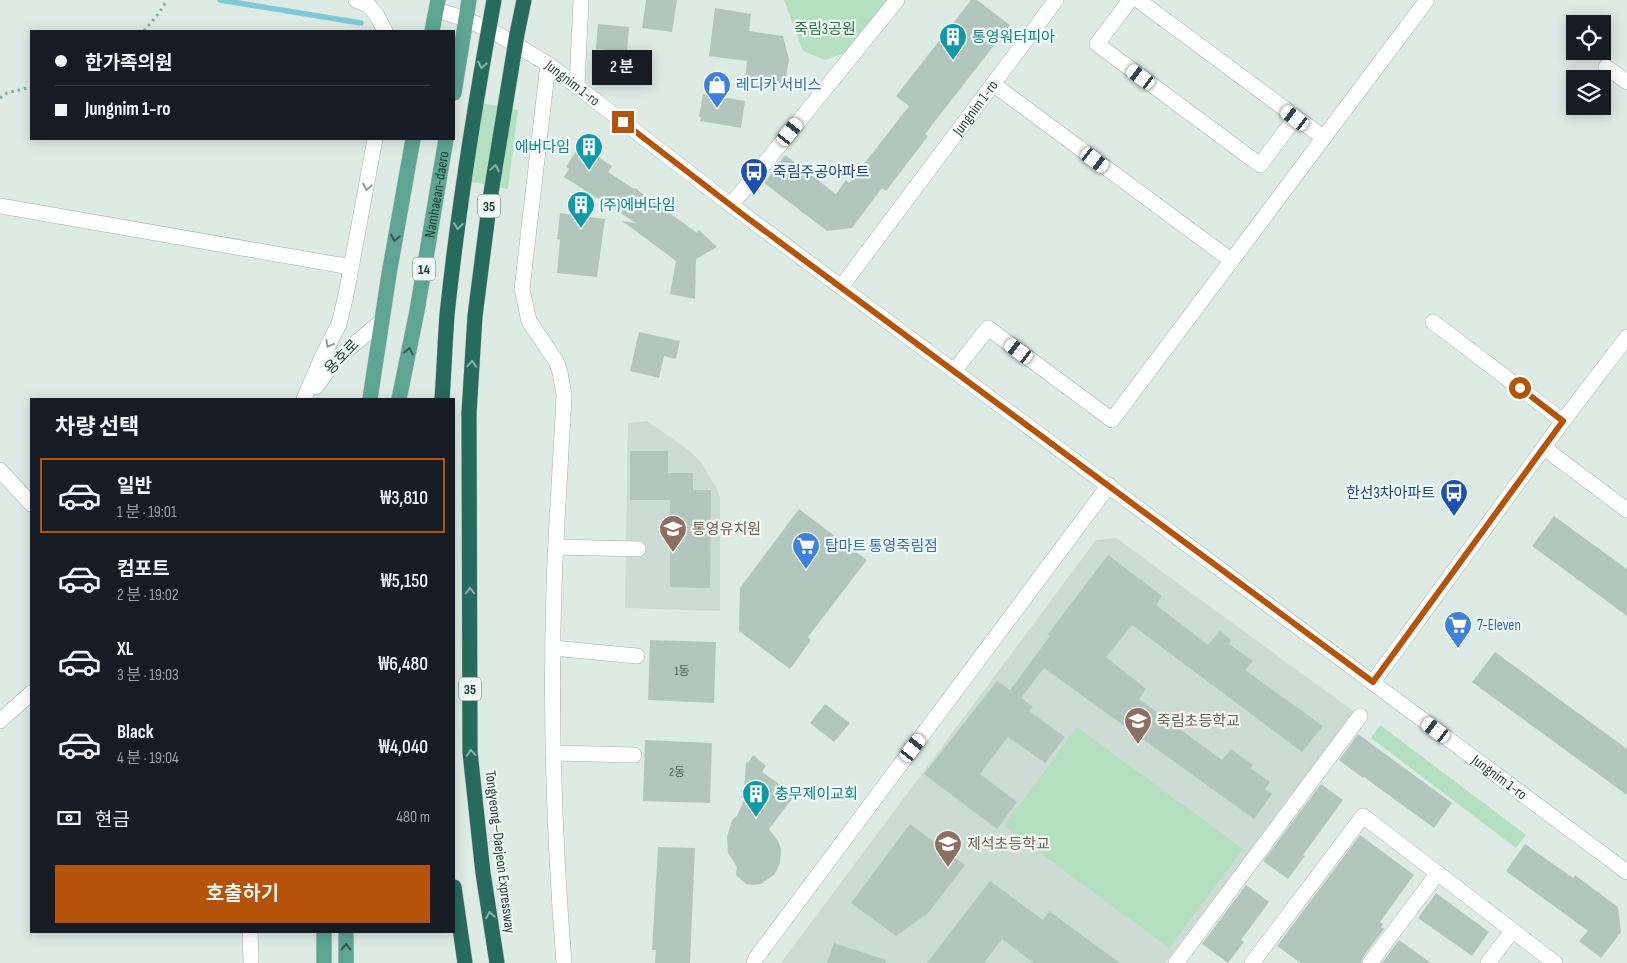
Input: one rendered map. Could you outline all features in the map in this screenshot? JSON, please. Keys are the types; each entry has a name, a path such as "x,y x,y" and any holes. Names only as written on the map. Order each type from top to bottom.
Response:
{"highway":[{"name":"35","path":"442,398 447,316 461,202 494,0"},
{"name":"Tongyeong–Daejeon Expressway","path":"497,963 483,873 470,752 469,413 475,316 490,199 516,34 524,0"},
{"path":"455,894 465,963"}],"main road":[{"path":"455,87 469,0"},
{"path":"432,30 437,5"},
{"name":"14","path":"370,398 413,140"},
{"name":"Namhaean-daero","path":"399,398 417,310 446,140"},
{"path":"324,933 324,963"},
{"path":"346,933 346,963"}],"street":[{"path":"356,0 368,4 384,30"},
{"path":"577,86 581,0"},
{"path":"731,205 897,0"},
{"name":"Jungnim 1-ro","path":"841,287 1056,0"},
{"path":"1130,0 1097,44 1260,165 1295,118"},
{"path":"1138,0 1324,138"},
{"path":"954,371 988,328 1112,420 1427,0"},
{"name":"Jungnim 1-ro","path":"437,5 499,35 548,64 731,205 1627,872"},
{"path":"548,64 522,289 529,320 556,361 564,395 553,648 553,753 564,963"},
{"path":"1606,67 1627,82"},
{"path":"993,84 1232,261"},
{"path":"304,398 339,324 374,140"},
{"path":"0,206 351,267"},
{"name":"용호로","path":"309,398 336,359 382,321"},
{"path":"1433,322 1563,421"},
{"path":"1373,682 1563,421 1627,337"},
{"path":"1544,448 1627,510"},
{"path":"0,470 30,503"},
{"path":"754,963 1109,485"},
{"path":"556,547 638,550"},
{"path":"553,648 637,656"},
{"path":"0,721 30,694"},
{"path":"1176,963 1360,716"},
{"path":"553,753 634,755"},
{"path":"1252,963 1363,816 1555,963"},
{"path":"1370,963 1438,873"},
{"path":"1488,963 1512,931"},
{"path":"250,933 251,963"}],"path":[{"path":"145,30 167,0"},
{"path":"0,98 7,93 30,87"}],"shaded area":[{"name":"통영유치원","path":"647,421 690,451 701,462 720,497 720,611 625,608 628,423"},
{"name":"죽림초등학교","path":"1116,538 1356,713 1165,963 781,963 1096,540"}],"green space":[{"name":"죽림3공원","path":"784,0 888,0 855,43 844,53 825,60 803,51"},
{"path":"472,101 518,110 508,189 462,180"},
{"path":"1380,725 1526,835 1516,848 1371,738"},
{"path":"1077,727 1243,849 1169,948 1004,826"}],"building":[{"path":"646,0 677,0 672,32 642,28"},
{"path":"971,0 977,0 1010,25 925,134 928,136 886,191 882,188 852,228 827,231 764,183 785,155 836,194 846,180 849,183 909,106 896,96"},
{"path":"715,8 751,14 749,31 783,36 789,60 785,84 745,78 747,61 709,56"},
{"path":"598,24 629,27 627,52 596,49"},
{"name":"레디카 서비스","path":"703,94 745,101 741,128 700,121"},
{"path":"580,145 612,166 608,172 635,188 697,233 699,230 717,247 696,259 695,299 670,294 676,261 622,221 636,223 564,177 569,169 566,167"},
{"path":"560,213 605,219 597,277 557,273 560,240 557,239"},
{"path":"639,332 680,341 676,359 664,356 659,378 630,371"},
{"path":"630,451 668,451 668,473 693,473 693,490 711,490 710,588 670,587 670,500 630,500"},
{"name":"탑마트 통영죽림점","path":"799,509 867,560 808,637 811,640 790,669 739,631 740,588"},
{"path":"1554,516 1627,569 1627,616 1532,546"},
{"path":"1108,555 1162,596 1156,605 1208,645 1220,631 1231,640 1229,644 1253,661 1245,670 1323,726 1302,752 1132,625 1106,657 1146,689 1139,699 1222,760 1231,749 1253,765 1250,768 1270,782 1265,789 1272,794 1254,819 1044,668 1021,698 1033,707 1029,711 1065,737 1045,763 1008,737 980,774 1017,802 997,829 924,774 997,681 1010,690 1050,636 1048,634"},
{"path":"650,640 716,642 714,703 648,700"},
{"path":"1495,652 1627,749 1627,795 1472,682"},
{"path":"825,704 850,723 834,742 810,723"},
{"path":"1358,734 1452,803 1434,828 1339,760"},
{"path":"645,740 712,743 710,803 643,801"},
{"name":"충무제이교회","path":"753,755 766,766 762,772 795,795 769,829 778,841 781,849 780,863 775,874 761,884 752,885 746,884 736,875 737,867 728,853 727,837 732,820 737,816 744,800 741,797 744,791 746,762 748,763"},
{"path":"1321,784 1343,800 1288,879 1263,861"},
{"path":"910,824 965,865 928,913 896,936 851,903"},
{"path":"1360,835 1414,875 1380,922 1383,924 1381,927 1384,929 1363,957 1361,963 1301,963 1277,946"},
{"path":"1525,844 1573,878 1575,875 1618,907 1621,932 1601,958 1579,941 1588,931 1506,871"},
{"path":"658,847 695,848 690,963 655,963 656,950 652,950"},
{"name":"제석초등학교","path":"990,881 1043,920 1049,911 1120,963 1034,963 1002,939 984,963 927,963"},
{"path":"1246,885 1269,902 1241,940 1244,942 1228,963 1202,944"},
{"path":"1436,893 1489,932 1472,956 1418,918"},
{"path":"1399,940 1431,963 1382,963"},
{"path":"834,943 886,960 885,963 827,963"}],"waterway":[{"path":"220,0 361,23"}],"place":[{"name":"통영워터피아","path":"953,61"},
{"name":"레디카 서비스","path":"717,109"},
{"name":"에버다임","path":"589,171"},
{"name":"죽림주공아파트","path":"754,196"},
{"name":"(주)에버다임","path":"581,229"},
{"name":"한선3차아파트","path":"1454,517"},
{"name":"통영유치원","path":"673,553"},
{"name":"탑마트 통영죽림점","path":"806,570"},
{"name":"7-Eleven","path":"1458,649"},
{"name":"죽림초등학교","path":"1138,745"},
{"name":"충무제이교회","path":"756,818"},
{"name":"제석초등학교","path":"948,868"}],"route":[{"path":"623,122 746,217 1373,682 1563,421 1520,388"}]}
